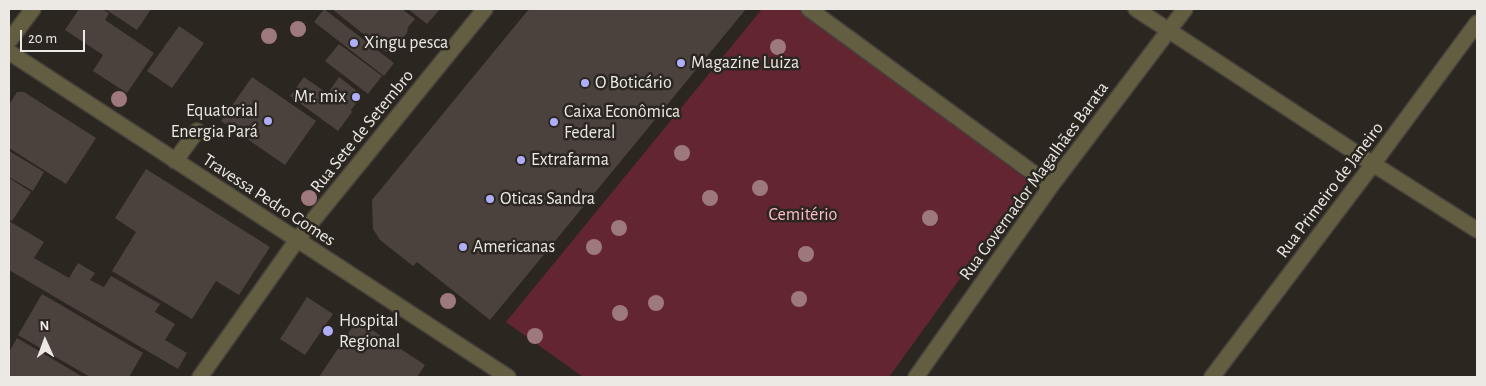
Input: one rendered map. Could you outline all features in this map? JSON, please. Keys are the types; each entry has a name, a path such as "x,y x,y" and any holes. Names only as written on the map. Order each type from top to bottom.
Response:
{"street":[{"path":"9,41 33,9"},
{"name":"Rua Sete de Setembro","path":"200,377 297,240 485,9"},
{"path":"809,9 1051,186"},
{"path":"1136,9 1477,230"},
{"name":"Rua Governador Magalhães Barata","path":"916,377 1051,186 1184,9"},
{"name":"Rua Primeiro de Janeiro","path":"1212,377 1477,23"},
{"name":"Travessa Pedro Gomes","path":"9,52 508,377"},
{"path":"175,161 197,130"}],"green space":[{"name":"Cemitério","path":"762,9 799,9 1030,182 889,377 583,377 506,322"}],"building":[{"path":"79,9 102,9 109,13 105,20 154,53 127,93 93,71 103,55 65,30"},
{"path":"105,9 151,9 137,30"},
{"name":"Xingu pesca","path":"324,9 394,63 384,76 314,22"},
{"path":"332,9 402,9 415,19 400,42 393,44 386,52"},
{"path":"408,9 440,9 427,24"},
{"path":"529,9 746,9 490,320 417,262 413,266 380,240 373,229 372,200"},
{"path":"179,26 204,43 172,88 147,71"},
{"path":"339,44 382,76 368,94 325,61"},
{"name":"Equatorial Energia Pará","path":"252,77 316,121 285,165 221,121"},
{"path":"304,77 334,98 328,93 339,77 362,95 338,131 290,96"},
{"path":"17,92 24,92 96,138 66,184 9,148 9,105"},
{"path":"9,151 44,172 33,191 9,177"},
{"path":"146,169 270,247 239,295 216,281 192,319 112,271 136,232 115,218"},
{"path":"9,178 31,192 12,221 9,219"},
{"path":"9,221 44,242 34,258 69,278 78,263 95,273 90,280 104,287 111,276 160,304 155,312 175,324 165,340 187,353 178,369 9,270"},
{"path":"42,294 143,353 129,377 90,377 18,335"},
{"path":"307,297 333,314 305,355 280,339"},
{"path":"357,320 425,365 417,377 319,377"},
{"path":"17,338 83,377 9,377 9,352"}],"place":[{"name":"Xingu pesca","path":"354,43"},
{"name":"Magazine Luiza","path":"681,63"},
{"name":"O Boticário","path":"585,83"},
{"name":"Mr. mix","path":"356,97"},
{"name":"Equatorial Energia Pará","path":"268,121"},
{"name":"Caixa Econômica Federal","path":"554,122"},
{"name":"Extrafarma","path":"521,160"},
{"name":"Oticas Sandra","path":"490,199"},
{"name":"Americanas","path":"463,247"},
{"name":"Hospital Regional","path":"328,331"}]}
